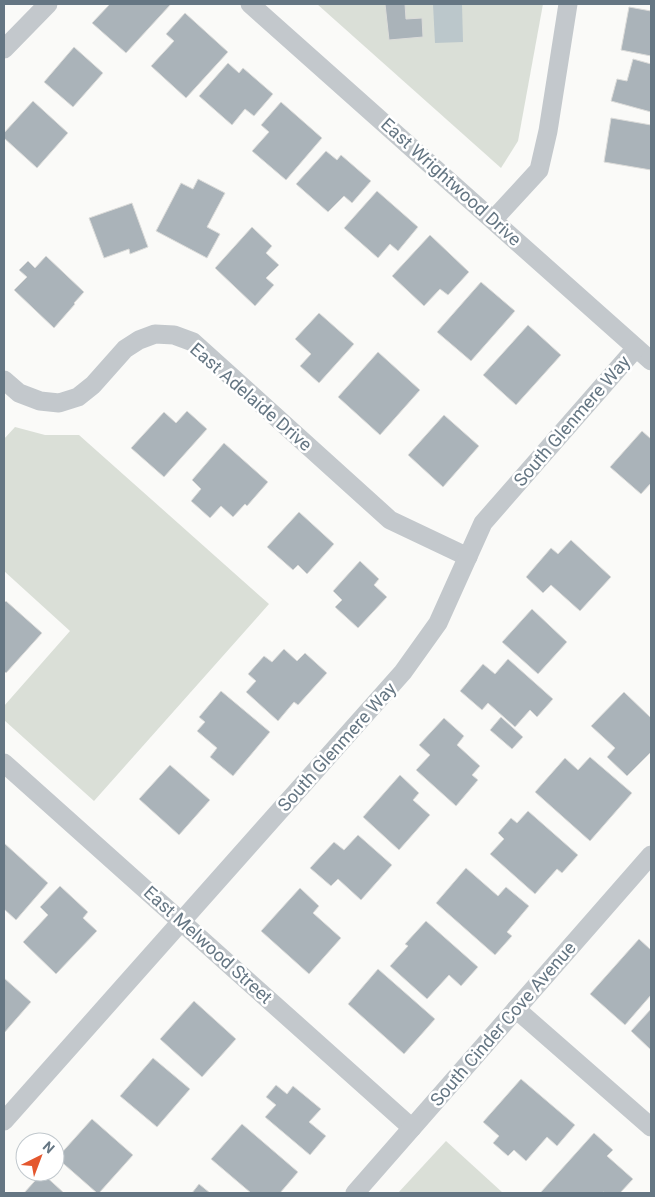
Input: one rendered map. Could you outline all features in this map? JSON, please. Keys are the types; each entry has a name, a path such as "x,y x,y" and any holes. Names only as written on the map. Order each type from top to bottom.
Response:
{"street":[{"path":"4,50 48,4"},
{"name":"East Wrightwood Drive","path":"250,4 651,361"},
{"path":"494,220 539,170 548,131 568,4"},
{"name":"East Adelaide Drive","path":"4,380 19,393 40,401 60,403 78,397 93,385 125,349 139,340 155,334 174,335 193,342 390,520 468,557"},
{"name":"South Glenmere Way","path":"4,1121 403,672 438,623 483,523 636,348"},
{"name":"East Melwood Street","path":"4,763 412,1128"},
{"name":"South Cinder Cove Avenue","path":"354,1193 651,855"},
{"path":"516,1009 651,1127"}],"shaded area":[{"path":"317,4 543,4 518,141 501,168"},
{"path":"433,4 462,4 463,42 435,43"},
{"path":"15,427 45,435 79,435 269,604 94,801 4,720 4,706 70,631 4,571 4,439"},
{"path":"446,1141 503,1193 398,1193"}],"building":[{"path":"110,4 171,4 126,53 92,23"},
{"path":"385,4 405,4 406,19 422,18 423,37 389,40"},
{"path":"629,7 651,11 651,56 621,50"},
{"path":"185,13 228,52 186,98 151,66 174,41 166,34"},
{"path":"74,47 103,73 73,107 44,82"},
{"path":"633,59 651,64 651,112 611,101 617,79 627,81"},
{"path":"228,63 239,73 243,68 273,94 254,116 245,109 232,125 199,96"},
{"path":"33,101 68,133 37,168 4,138 4,133"},
{"path":"281,102 322,138 286,180 252,151 269,132 261,125"},
{"path":"611,118 651,125 651,170 604,162"},
{"path":"326,151 337,160 341,155 371,181 352,203 344,196 328,212 296,184"},
{"path":"198,179 225,193 207,227 220,234 207,258 156,231 181,183 193,189"},
{"path":"377,191 418,227 398,251 390,244 378,258 344,228"},
{"path":"132,203 148,247 130,254 129,249 104,258 89,218"},
{"path":"252,227 272,246 266,253 279,265 266,278 274,285 255,306 215,268"},
{"path":"430,235 469,272 448,295 440,289 424,306 392,276"},
{"path":"46,256 84,292 54,328 14,290 27,277 19,270 28,261 35,268"},
{"path":"481,282 515,311 471,361 437,332"},
{"path":"319,313 354,344 319,383 300,366 311,354 295,339"},
{"path":"528,325 561,355 516,405 483,375"},
{"path":"378,352 420,390 380,435 338,397"},
{"path":"187,411 207,429 164,477 131,448 164,412 176,423"},
{"path":"444,415 479,446 443,487 408,455"},
{"path":"642,431 651,439 651,483 641,494 610,467"},
{"path":"224,443 268,482 247,506 245,504 233,517 221,506 210,518 191,501 201,489 192,480"},
{"path":"299,512 334,544 307,574 298,565 293,570 267,547"},
{"path":"571,540 611,577 580,611 551,585 543,593 526,577 551,548 558,554"},
{"path":"360,561 379,579 374,585 387,597 358,628 335,607 342,600 333,591"},
{"path":"6,601 42,633 6,673 4,671 4,603"},
{"path":"532,609 567,642 538,674 502,642"},
{"path":"284,649 297,661 305,653 327,673 298,705 294,702 278,721 246,692 256,681 248,674 264,656 272,662"},
{"path":"508,659 553,699 537,717 530,710 515,727 488,703 482,710 460,691 483,664 495,674"},
{"path":"221,691 270,732 233,776 210,757 217,748 197,731 205,722 199,717"},
{"path":"624,692 651,718 651,752 627,776 607,757 615,748 591,726"},
{"path":"501,717 523,737 512,749 490,730"},
{"path":"444,718 464,736 457,745 480,766 472,775 478,780 456,806 416,770 430,755 419,745"},
{"path":"590,757 632,793 590,841 535,792 565,758 578,770"},
{"path":"170,765 210,800 179,835 139,799"},
{"path":"400,775 419,793 413,800 430,815 399,850 363,817"},
{"path":"528,811 578,855 562,873 557,869 535,894 490,854 504,839 498,833 511,818 517,823"},
{"path":"358,835 392,865 361,900 338,879 331,886 310,868 334,842 344,850"},
{"path":"4,843 48,883 16,920 4,909"},
{"path":"466,868 498,896 506,887 529,906 507,932 512,936 495,955 436,903"},
{"path":"60,886 88,912 83,918 97,931 56,974 23,942 48,915 40,907"},
{"path":"300,888 319,906 313,913 341,938 309,974 261,931"},
{"path":"426,921 478,967 461,986 449,975 427,999 390,966 408,946 405,944"},
{"path":"639,939 651,950 651,995 625,1025 590,994"},
{"path":"378,969 435,1019 404,1054 348,1004"},
{"path":"4,978 31,1002 4,1033"},
{"path":"194,1001 236,1039 202,1077 160,1039"},
{"path":"651,1009 651,1050 631,1031"},
{"path":"153,1058 190,1089 157,1127 120,1096"},
{"path":"521,1079 575,1125 557,1146 547,1137 526,1161 514,1150 508,1156 493,1143 499,1136 483,1122"},
{"path":"276,1085 287,1094 293,1086 321,1109 309,1122 326,1136 310,1155 265,1117 276,1105 266,1097"},
{"path":"92,1119 133,1155 97,1193 65,1165 65,1149"},
{"path":"242,1124 298,1172 280,1193 251,1193 211,1159"},
{"path":"594,1133 613,1150 607,1156 633,1179 620,1193 542,1193 541,1192"},
{"path":"34,1182 52,1182 64,1193 24,1193"},
{"path":"199,1184 210,1193 192,1193"}]}
